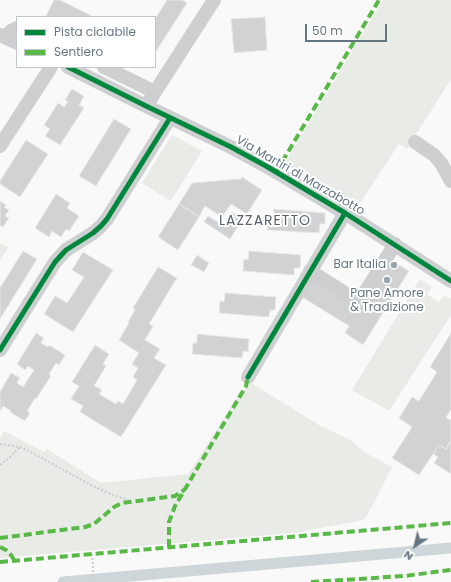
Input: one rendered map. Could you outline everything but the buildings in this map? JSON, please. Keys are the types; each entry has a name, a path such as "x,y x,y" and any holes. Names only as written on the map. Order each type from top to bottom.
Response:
{"street":[{"path":"146,106 214,0"},
{"path":"7,38 11,31 16,28"},
{"path":"0,146 50,68"},
{"name":"Via Martiri di Marzabotto","path":"70,68 231,147 266,166 395,244 451,281"},
{"path":"106,68 155,92"},
{"path":"0,350 55,262 66,250 93,233 101,226 170,118"},
{"path":"415,142 434,155 441,163 451,181"},
{"path":"248,377 345,213"},
{"path":"310,271 359,302 395,244"}],"path":[{"path":"0,444 20,447 29,451 89,484 130,502"},
{"path":"0,464 20,447"},
{"path":"92,554 94,582"}],"shaded area":[{"path":"383,0 451,0 451,79 407,149 399,144 356,209 284,164"},
{"path":"172,135 202,151 171,201 142,183"},
{"path":"0,243 8,247 0,261"},
{"path":"420,279 432,287 427,294 434,299 439,302 444,295 451,299 451,315 389,411 352,390"},
{"path":"251,383 319,425 352,441 364,452 392,467 364,520 293,533 0,558 0,438 4,431 44,452 47,449 101,483 188,474 241,391"}],"waterway":[{"path":"63,582 451,548"}],"marked path":[{"path":"276,172 379,0"},
{"path":"169,547 169,522 175,506 246,386 248,377"},
{"path":"0,538 85,527 94,524 114,507 122,503 175,496 184,490"},
{"path":"0,562 451,523"},
{"path":"0,547 6,550 14,560"},
{"path":"311,582 404,576 451,570"}],"cycle path":[{"path":"70,68 231,147 266,166 345,213 451,281"},
{"path":"0,350 55,262 66,250 93,233 107,219 170,118"},
{"path":"248,377 345,213"}],"place":[{"name":"Bar Italia","path":"394,265"},
{"name":"Pane Amore & Tradizione","path":"387,280"}],"district":[{"name":"LAZZARETTO","path":"265,221"}]}
